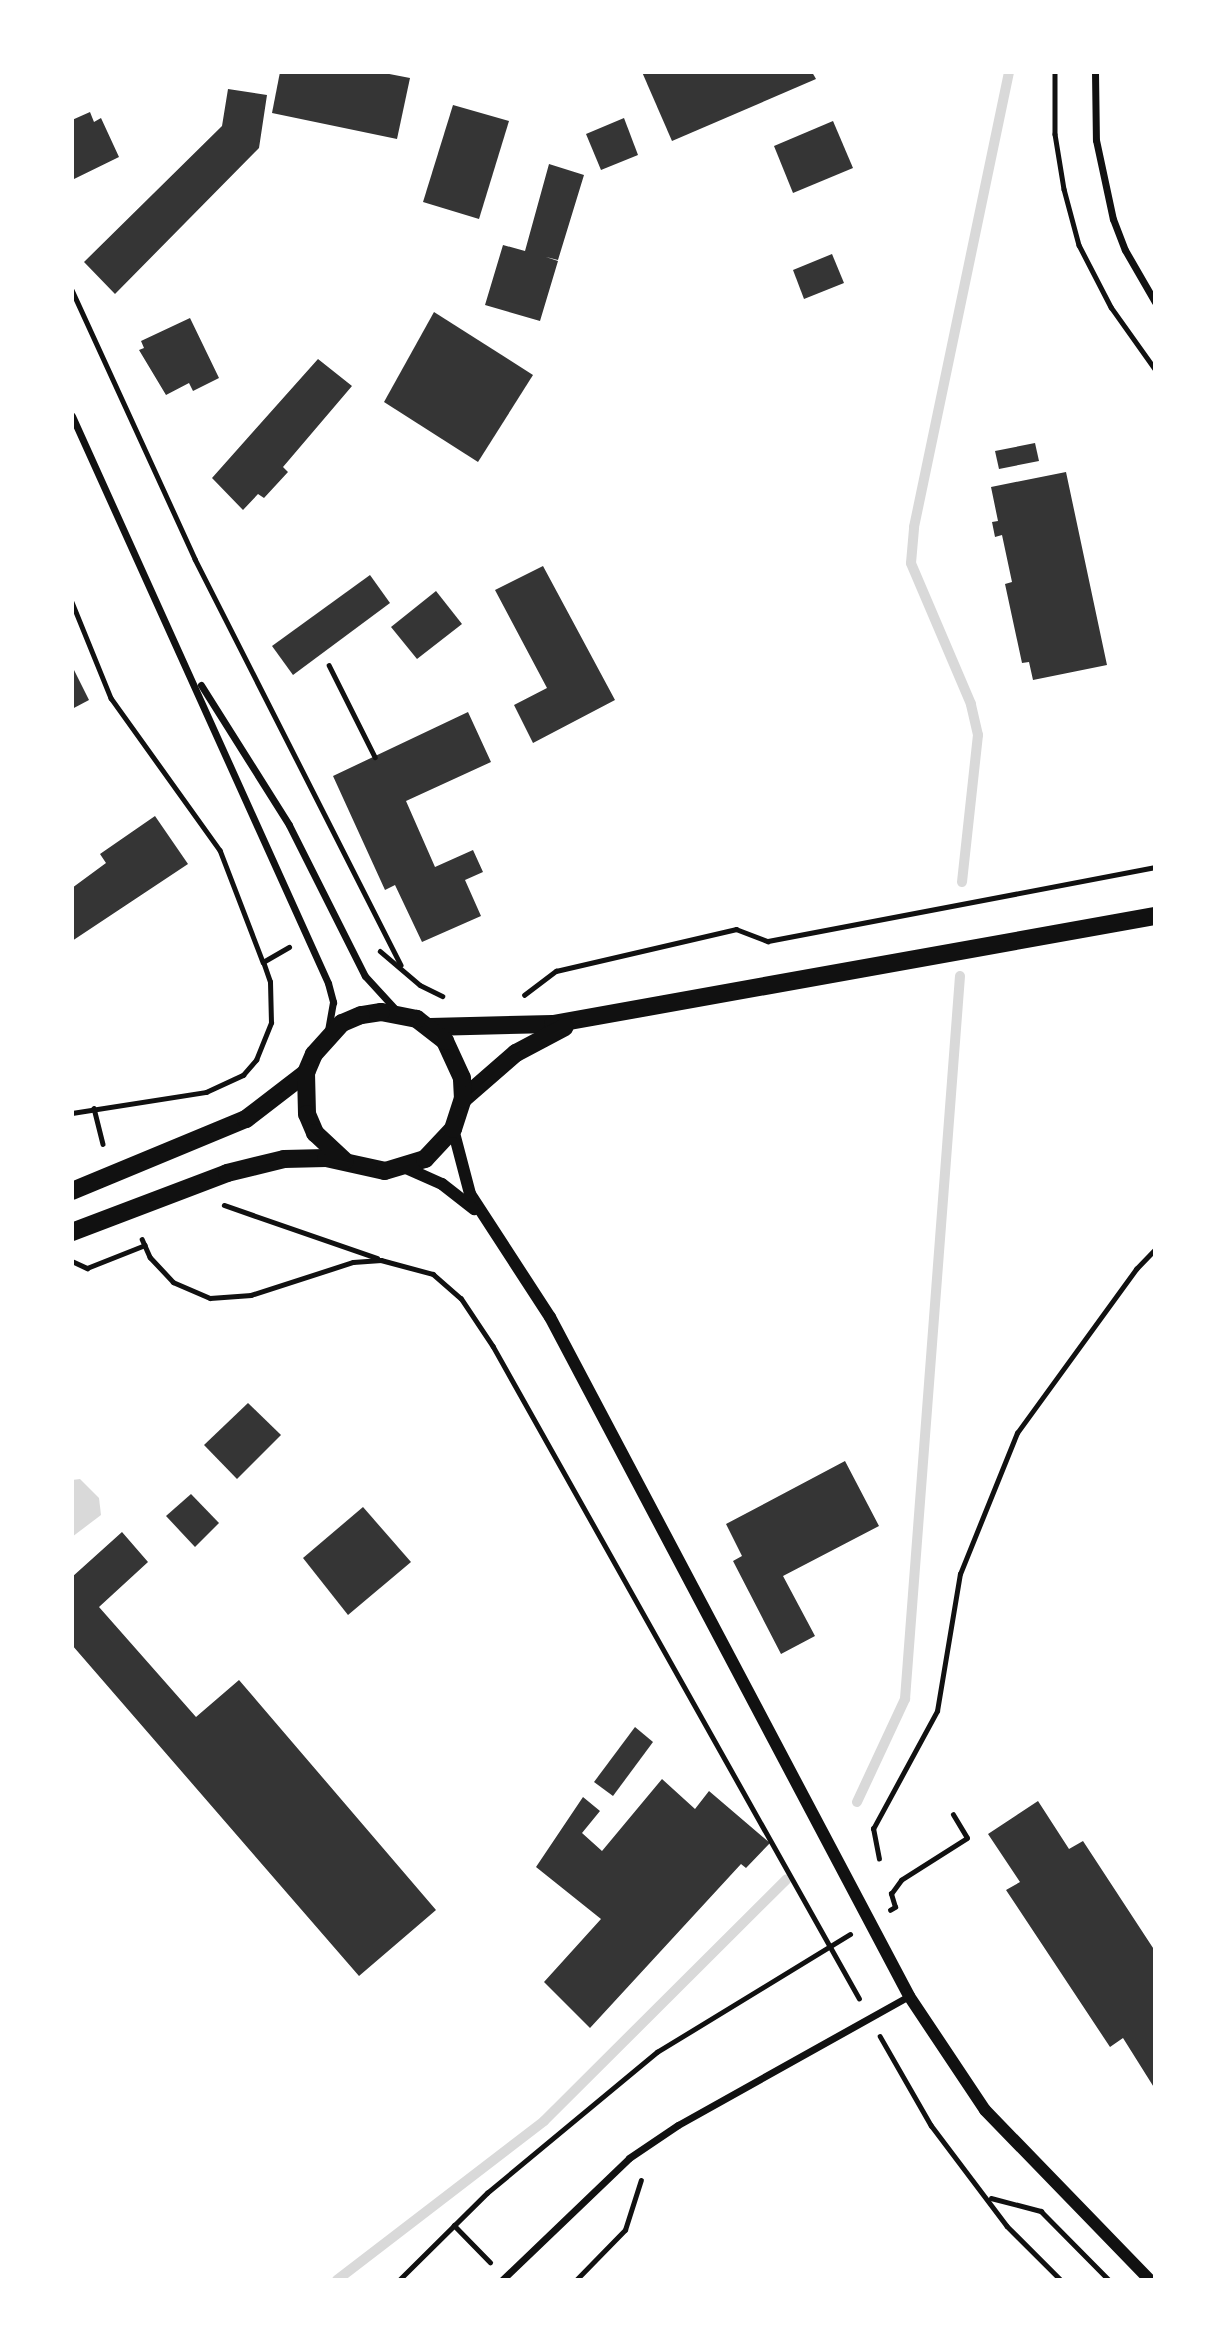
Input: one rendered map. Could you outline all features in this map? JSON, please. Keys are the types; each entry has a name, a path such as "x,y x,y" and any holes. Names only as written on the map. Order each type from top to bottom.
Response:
{"main road":[{"path":"72,1191 246,1119 306,1073 326,1037 361,1015 402,1014 430,1027 505,1028 601,1015 1155,916"},
{"path":"463,1099 516,1053 601,1015"},
{"path":"72,1232 227,1172 295,1158 345,1161 385,1171 406,1168 441,1146 453,1129 463,1099 456,1058 430,1027"},
{"path":"306,1073 304,1094 315,1133 345,1161"}],"street":[{"path":"1095,72 1096,140 1113,219 1125,250 1155,302"},
{"path":"72,416 179,645 307,936 333,1002 326,1037"},
{"path":"179,645 289,825 365,976 402,1014"},
{"path":"453,1129 460,1169 484,1217 550,1317 909,1996 985,2109 1150,2280"},
{"path":"406,1168 442,1184 484,1217"},
{"path":"503,2279 629,2158 678,2124 909,1996"}],"path":[{"path":"1055,72 1055,134 1063,189 1079,245 1111,307 1155,369"},
{"path":"72,290 195,559 402,967 420,985 450,998"},
{"path":"72,602 111,698 220,850 270,982 271,1023 256,1060 243,1074 206,1091 72,1113"},
{"path":"329,665 375,757"},
{"path":"517,997 527,995 556,971 736,929 768,941 1155,867"},
{"path":"263,962 307,936"},
{"path":"94,1108 103,1144"},
{"path":"218,1205 381,1260 433,1274 461,1298 480,1325 931,2125 990,2198 1007,2226 1061,2280"},
{"path":"132,1235 144,1230"},
{"path":"142,1239 173,1282 210,1298 231,1299 353,1262 381,1260"},
{"path":"72,1261 87,1268 145,1245"},
{"path":"879,1858 873,1829 937,1711 960,1574 1017,1433 1136,1269 1155,1249"},
{"path":"72,1261 84,1256"},
{"path":"399,2280 454,2225 657,2052 895,1907 891,1894 901,1880 967,1838 953,1815"},
{"path":"869,2043 880,2036"},
{"path":"576,2280 625,2230 643,2175"},
{"path":"990,2198 1041,2211 1109,2280"},
{"path":"454,2225 503,2279"}],"shaded area":[{"path":"80,1479 99,1498 101,1515 72,1537 72,1480"}],"building":[{"path":"280,72 379,72 410,78 397,139 272,113"},
{"path":"642,72 812,72 816,79 672,141"},
{"path":"228,89 267,95 259,148 115,294 84,262 222,126"},
{"path":"453,105 509,121 479,219 423,202"},
{"path":"90,112 94,122 101,118 119,157 72,180 72,120"},
{"path":"624,118 638,155 601,170 586,134"},
{"path":"833,121 853,168 793,193 774,146"},
{"path":"549,164 584,175 558,260 546,257 558,261 540,321 485,305 503,245 525,251"},
{"path":"832,254 844,283 804,299 793,270"},
{"path":"434,312 533,375 478,462 384,402"},
{"path":"190,318 219,378 193,391 189,383 166,395 139,350 144,348 141,341"},
{"path":"318,359 352,386 283,467 288,472 264,498 258,494 243,510 212,478"},
{"path":"1035,443 1039,461 999,469 995,451"},
{"path":"1066,472 1107,665 1033,680 1029,662 1022,663 1005,584 1012,582 1002,535 995,537 992,522 998,521 991,487"},
{"path":"543,566 615,700 533,743 514,705 547,688 495,590"},
{"path":"370,575 390,603 293,675 272,646"},
{"path":"436,591 462,624 417,659 391,627"},
{"path":"72,666 89,700 72,709"},
{"path":"468,712 491,762 406,801 435,867 473,850 483,872 465,880 481,916 422,942 395,885 385,890 333,776"},
{"path":"155,816 188,864 72,941 72,888 106,863 100,854"},
{"path":"248,1403 281,1435 237,1479 204,1445"},
{"path":"845,1461 879,1526 783,1576 815,1636 781,1654 733,1561 742,1556 726,1524"},
{"path":"191,1494 219,1523 195,1547 166,1516"},
{"path":"363,1507 411,1562 348,1615 303,1558"},
{"path":"122,1532 148,1562 99,1607 196,1717 239,1680 436,1910 359,1976 72,1645 72,1577"},
{"path":"635,1727 653,1742 613,1796 594,1782"},
{"path":"662,1779 695,1809 709,1791 770,1843 746,1868 741,1864 590,2028 544,1982 601,1919 536,1867 583,1797 600,1811 582,1833 602,1851"},
{"path":"1038,1801 1069,1849 1083,1841 1155,1951 1155,2089 1123,2038 1110,2047 1006,1890 1020,1882 988,1834"}],"waterway":[{"path":"962,882 978,735 971,704 911,563 914,527 1009,72"},
{"path":"857,1802 905,1699 960,976"},
{"path":"337,2280 544,2121 786,1880"}]}
